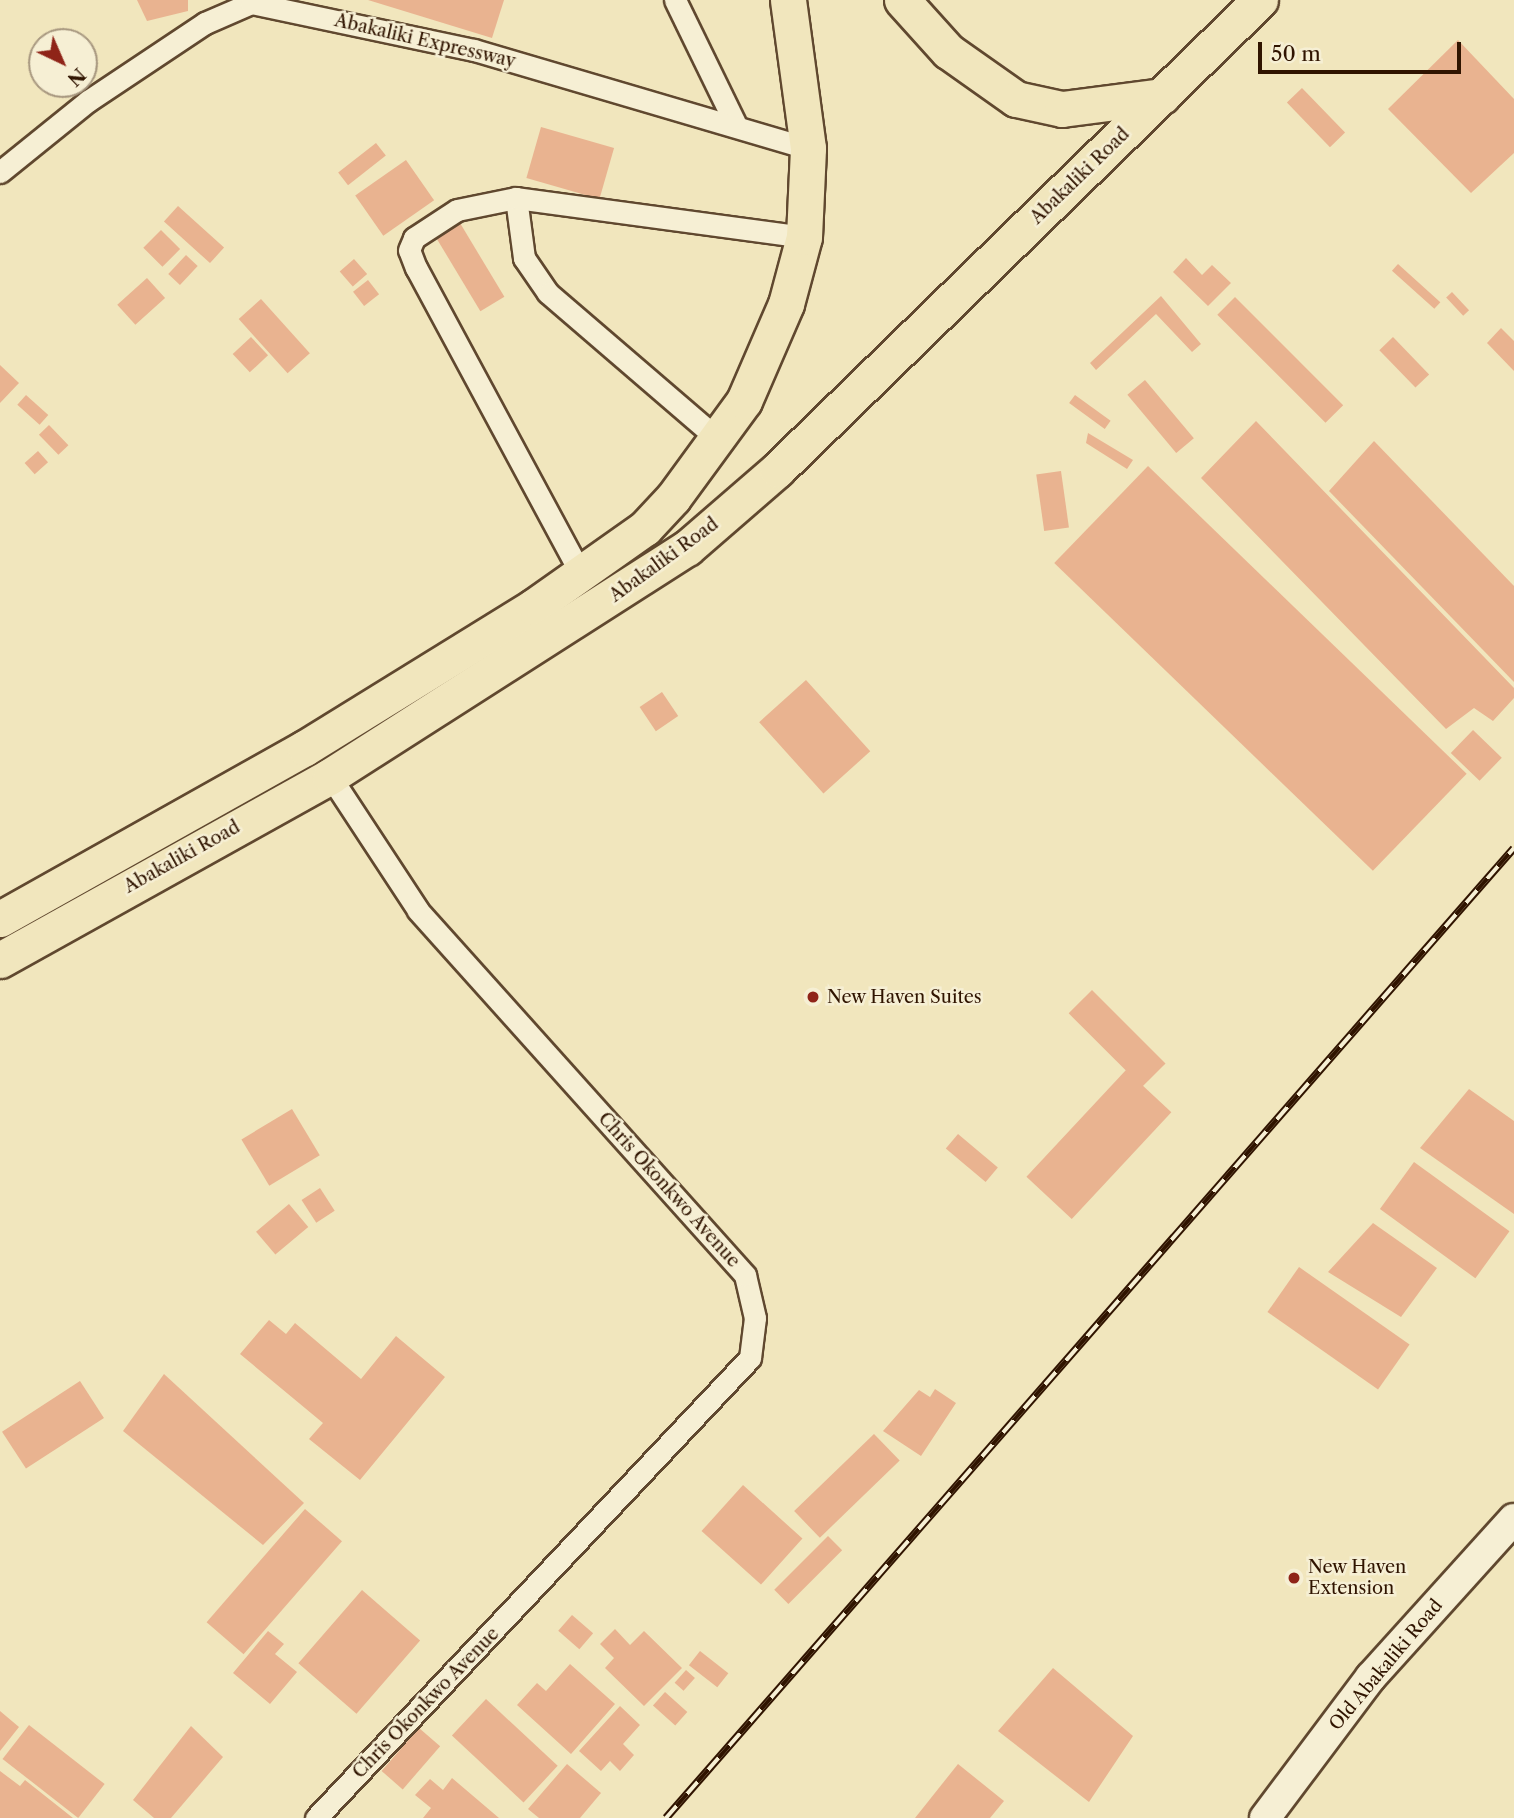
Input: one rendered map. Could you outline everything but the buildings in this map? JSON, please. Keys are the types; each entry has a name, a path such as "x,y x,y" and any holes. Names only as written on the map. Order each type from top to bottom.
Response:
{"highway":[{"name":"Abakaliki Road","path":"0,919 305,748 581,574 645,528 673,498 719,440 765,357 804,237 808,148 788,0"},
{"path":"902,0 948,51 1016,99 1062,109 1162,96"},
{"name":"Abakaliki Road","path":"0,960 330,776 687,548 778,470 1260,0"}],"main road":[{"name":"Old Abakaliki Road","path":"1265,1818 1371,1677 1514,1519"}],"street":[{"path":"675,0 735,123"},
{"name":"Abakaliki Expressway","path":"0,172 88,101 205,23 248,1 474,50 735,123 808,148"},
{"path":"581,574 410,250 420,230 438,219 485,200 516,198 804,237"},
{"path":"516,198 524,258 548,293 719,440"},
{"name":"Chris Okonkwo Avenue","path":"316,1818 750,1358 755,1318 745,1275 418,910 330,776"}],"railway":[{"path":"666,1818 1514,848"}],"place":[{"name":"New Haven Suites","path":"813,997"},
{"name":"New Haven Extension","path":"1294,1578"}]}
